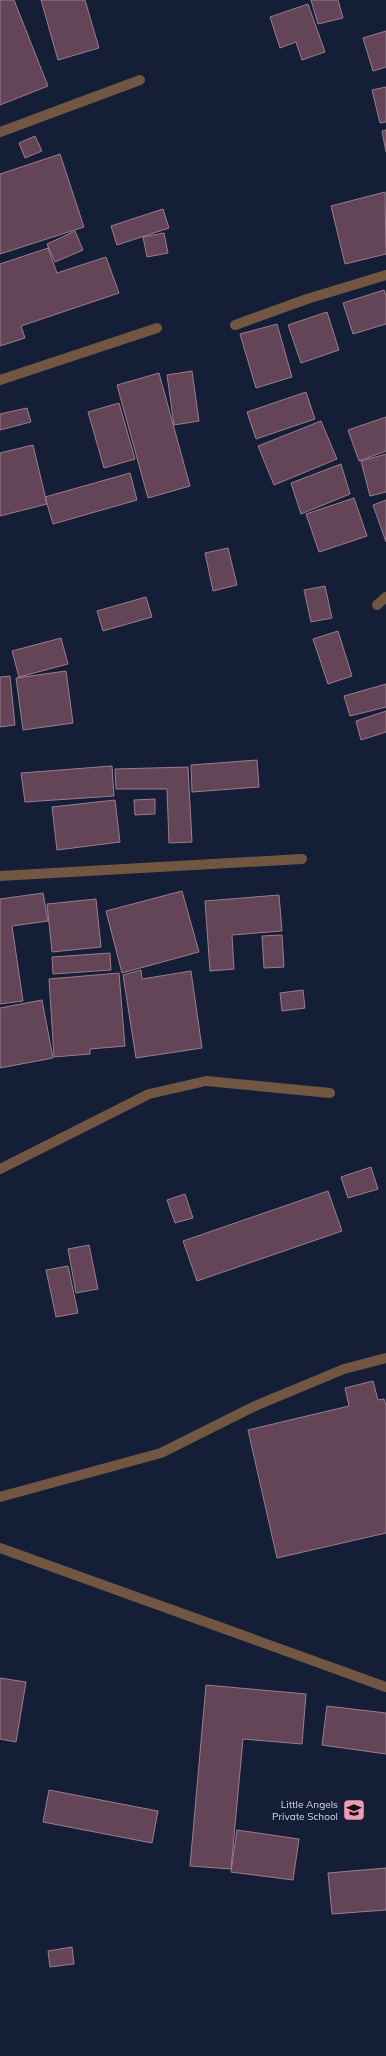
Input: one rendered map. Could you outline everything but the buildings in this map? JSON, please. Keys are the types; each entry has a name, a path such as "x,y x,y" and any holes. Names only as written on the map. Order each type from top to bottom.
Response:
{"street":[{"path":"0,132 140,80"},
{"path":"234,325 307,299 386,275"},
{"path":"0,380 157,328"},
{"path":"377,605 386,597"},
{"path":"0,876 302,859"},
{"path":"0,1169 35,1150 149,1094 206,1081 330,1093"},
{"path":"0,1497 161,1454 255,1406 344,1369 386,1358"},
{"path":"0,1548 386,1687"}],"place":[{"name":"Little Angels Private School","path":"354,1810"}]}
